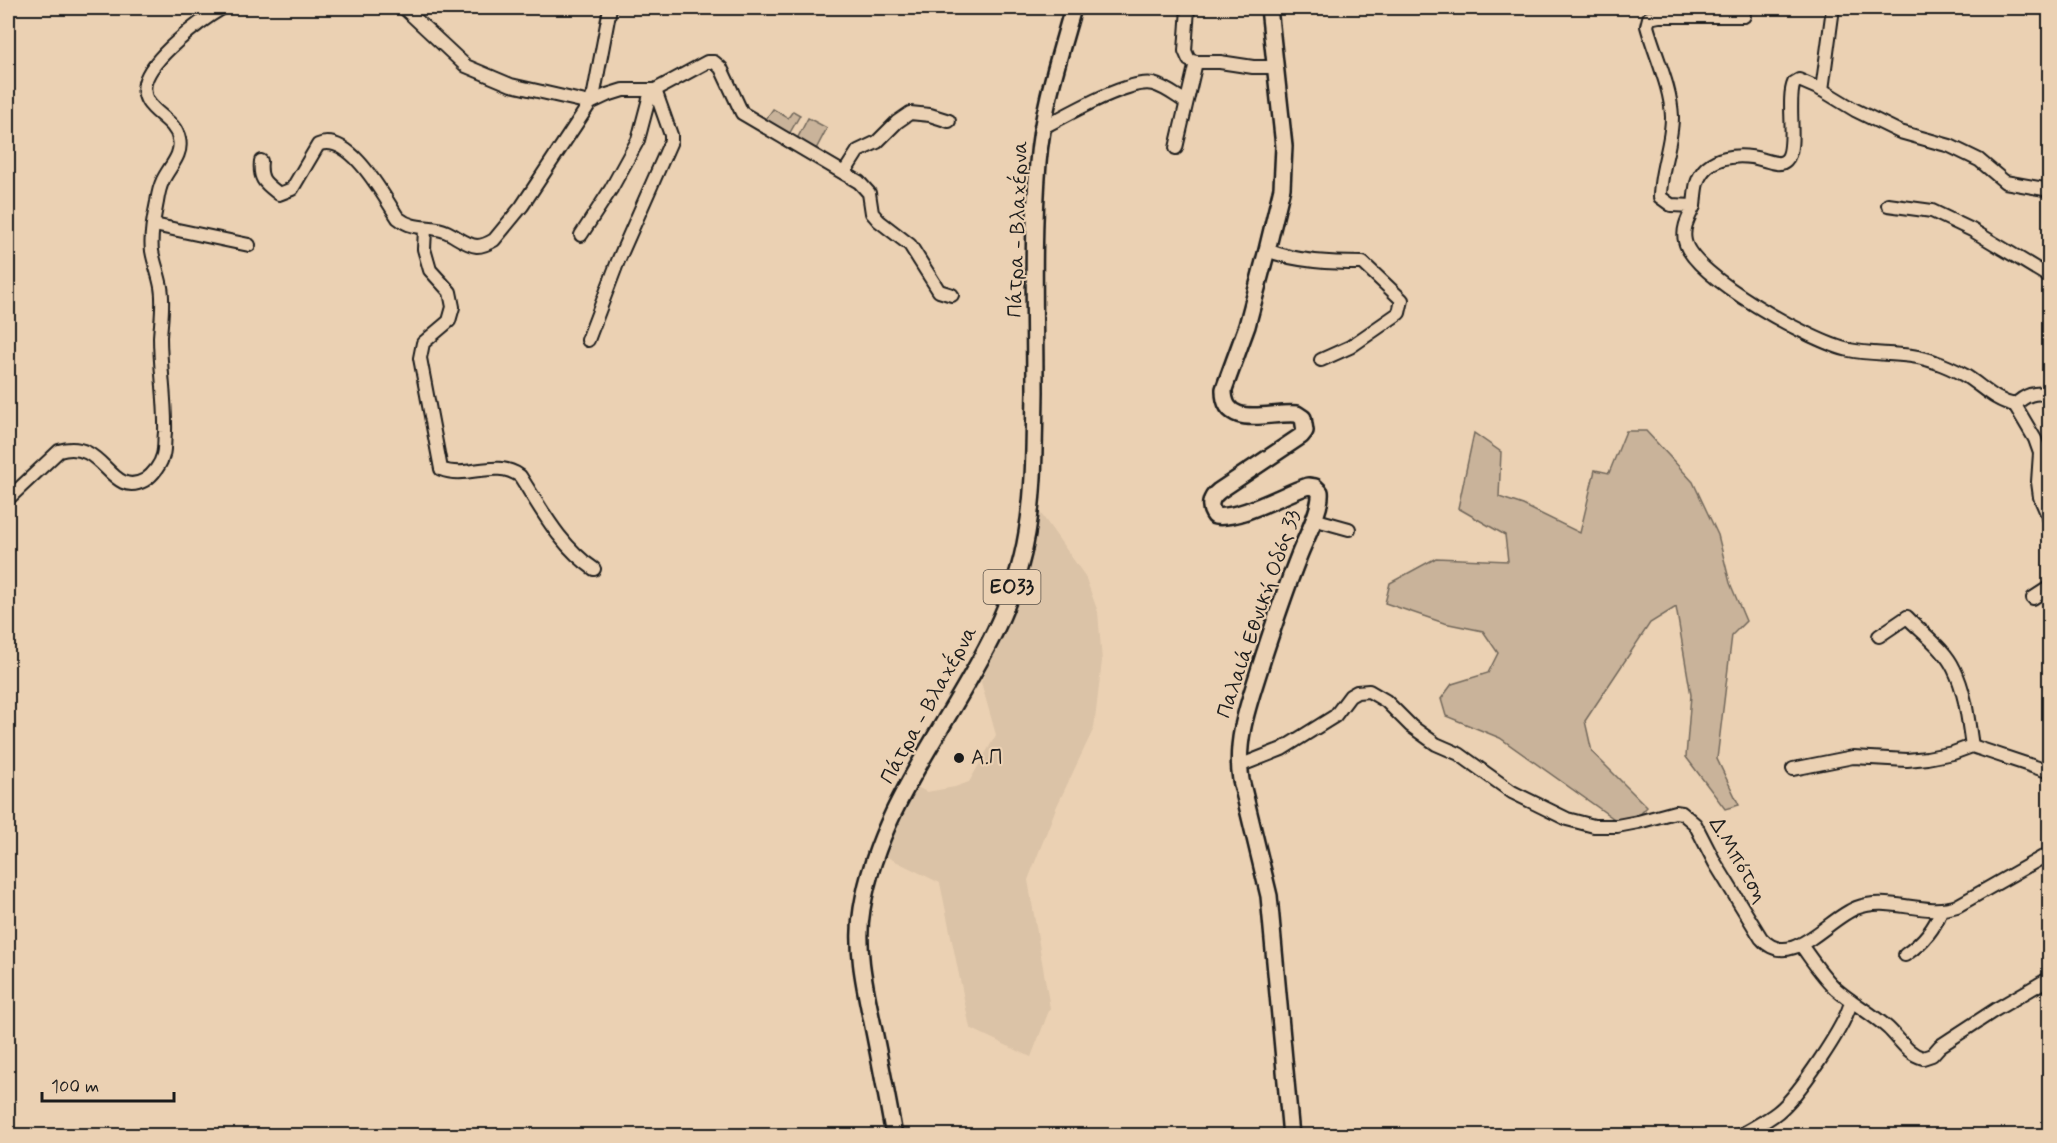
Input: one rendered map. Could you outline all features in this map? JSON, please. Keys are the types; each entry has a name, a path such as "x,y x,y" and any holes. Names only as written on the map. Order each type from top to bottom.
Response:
{"main road":[{"name":"Πάτρα - Βλαχέρνα","path":"894,1136 862,970 861,911 870,872 883,837 912,776 978,667 1016,575 1027,537 1034,456 1035,216 1038,159 1052,86 1072,8"},
{"name":"Παλαιά Εθνική Οδός 33","path":"1269,8 1284,160 1279,204 1246,326 1224,389 1224,400 1229,410 1239,416 1297,414 1303,418 1305,431 1301,436 1215,494 1210,504 1215,516 1222,517 1235,515 1308,486 1316,487 1320,492 1313,519 1291,576 1246,711 1239,746 1239,766 1269,896 1291,1136"}],"street":[{"path":"8,498 59,451 68,448 93,455 118,481 125,484 144,481 152,475 164,454 165,416 160,339 161,288 152,251 157,199 163,180 177,156 179,139 171,125 148,104 144,93 146,81 152,70 178,40 222,8"},
{"path":"404,8 466,66 511,85 590,104 623,90 653,90 707,62 714,62 721,68 742,112 859,182 869,193 872,213 910,245 939,291 952,295"},
{"path":"261,161 260,173 264,183 279,194 292,189 318,145 329,143 351,152 363,165 398,218 412,227 446,231 473,245 483,245 494,240 522,206 590,104 610,8"},
{"path":"1188,8 1185,51 1189,60 1220,62 1253,68 1276,67"},
{"path":"1822,90 1833,8"},
{"path":"1694,206 1671,205 1660,196 1660,183 1671,137 1672,116 1668,93 1647,26 1649,18 1744,16"},
{"path":"1176,148 1196,62"},
{"path":"2049,190 2005,182 1979,160 1950,146 1900,132 1799,80 1792,85 1791,142 1789,157 1786,161 1777,164 1756,158 1734,156 1718,159 1702,172 1694,206 1685,226 1685,241 1692,256 1709,274 1767,313 1822,341 1849,350 1901,354 1933,361 1964,375 2004,403 2014,405 2035,439 2040,453 2038,482 2040,497 2049,520"},
{"path":"1044,128 1107,95 1137,84 1151,83 1186,102"},
{"path":"581,235 612,189 638,140 653,90"},
{"path":"588,340 618,261 672,141 672,135 653,90"},
{"path":"844,173 858,151 877,142 910,112 949,121"},
{"path":"1888,205 1932,211 1972,230 2049,276"},
{"path":"154,225 249,245"},
{"path":"425,229 424,249 430,270 450,292 453,307 449,321 423,343 420,358 441,469 450,473 499,468 515,472 520,476 561,541 577,558 594,569"},
{"path":"1268,250 1290,256 1364,263 1402,300 1399,313 1350,347 1321,360"},
{"path":"2014,405 2024,396 2041,393 2049,395"},
{"path":"1313,519 1349,529"},
{"path":"2033,598 2049,587"},
{"path":"1879,636 1907,617 1946,658 1954,668 1965,700 1972,746"},
{"name":"Δ.Μπότση","path":"1239,766 1282,749 1335,716 1350,696 1357,692 1369,691 1386,701 1411,726 1436,744 1460,754 1512,792 1567,819 1594,826 1617,826 1667,813 1683,813 1695,824 1715,863 1767,945 1782,950 1801,945"},
{"path":"1793,769 1853,757 1907,760 1927,758 1953,753 1972,746 2049,772"},
{"path":"2049,853 1964,902 1941,910 1883,904 1858,906 1834,920 1801,945 1822,975 1851,1001 1869,1011 1914,1054 1927,1058 1995,1010 2049,978"},
{"path":"1905,955 1928,934 1941,910"},
{"path":"1739,1136 1779,1111 1829,1047 1846,1018 1851,1001"}],"shaded area":[{"path":"773,109 788,118 793,111 800,115 788,136 764,122"},
{"path":"808,118 827,128 815,151 796,141"},
{"path":"1626,431 1646,431 1693,482 1718,535 1730,583 1746,621 1732,635 1717,759 1739,805 1725,809 1686,757 1691,695 1676,607 1650,623 1585,721 1592,752 1647,807 1627,828 1500,738 1446,716 1441,699 1452,684 1488,673 1498,653 1483,631 1444,623 1385,603 1390,583 1436,558 1508,561 1505,535 1458,508 1474,433 1501,452 1499,497 1523,505 1580,533 1595,470 1609,473"},
{"path":"1039,511 1085,576 1098,612 1102,661 1094,728 1056,808 1028,880 1050,1008 1031,1057 970,1028 940,883 883,855 917,787 927,792 969,782 996,735 981,682 1008,623 1025,574 1035,542"}],"place":[{"name":"Α.Π","path":"959,758"}]}
